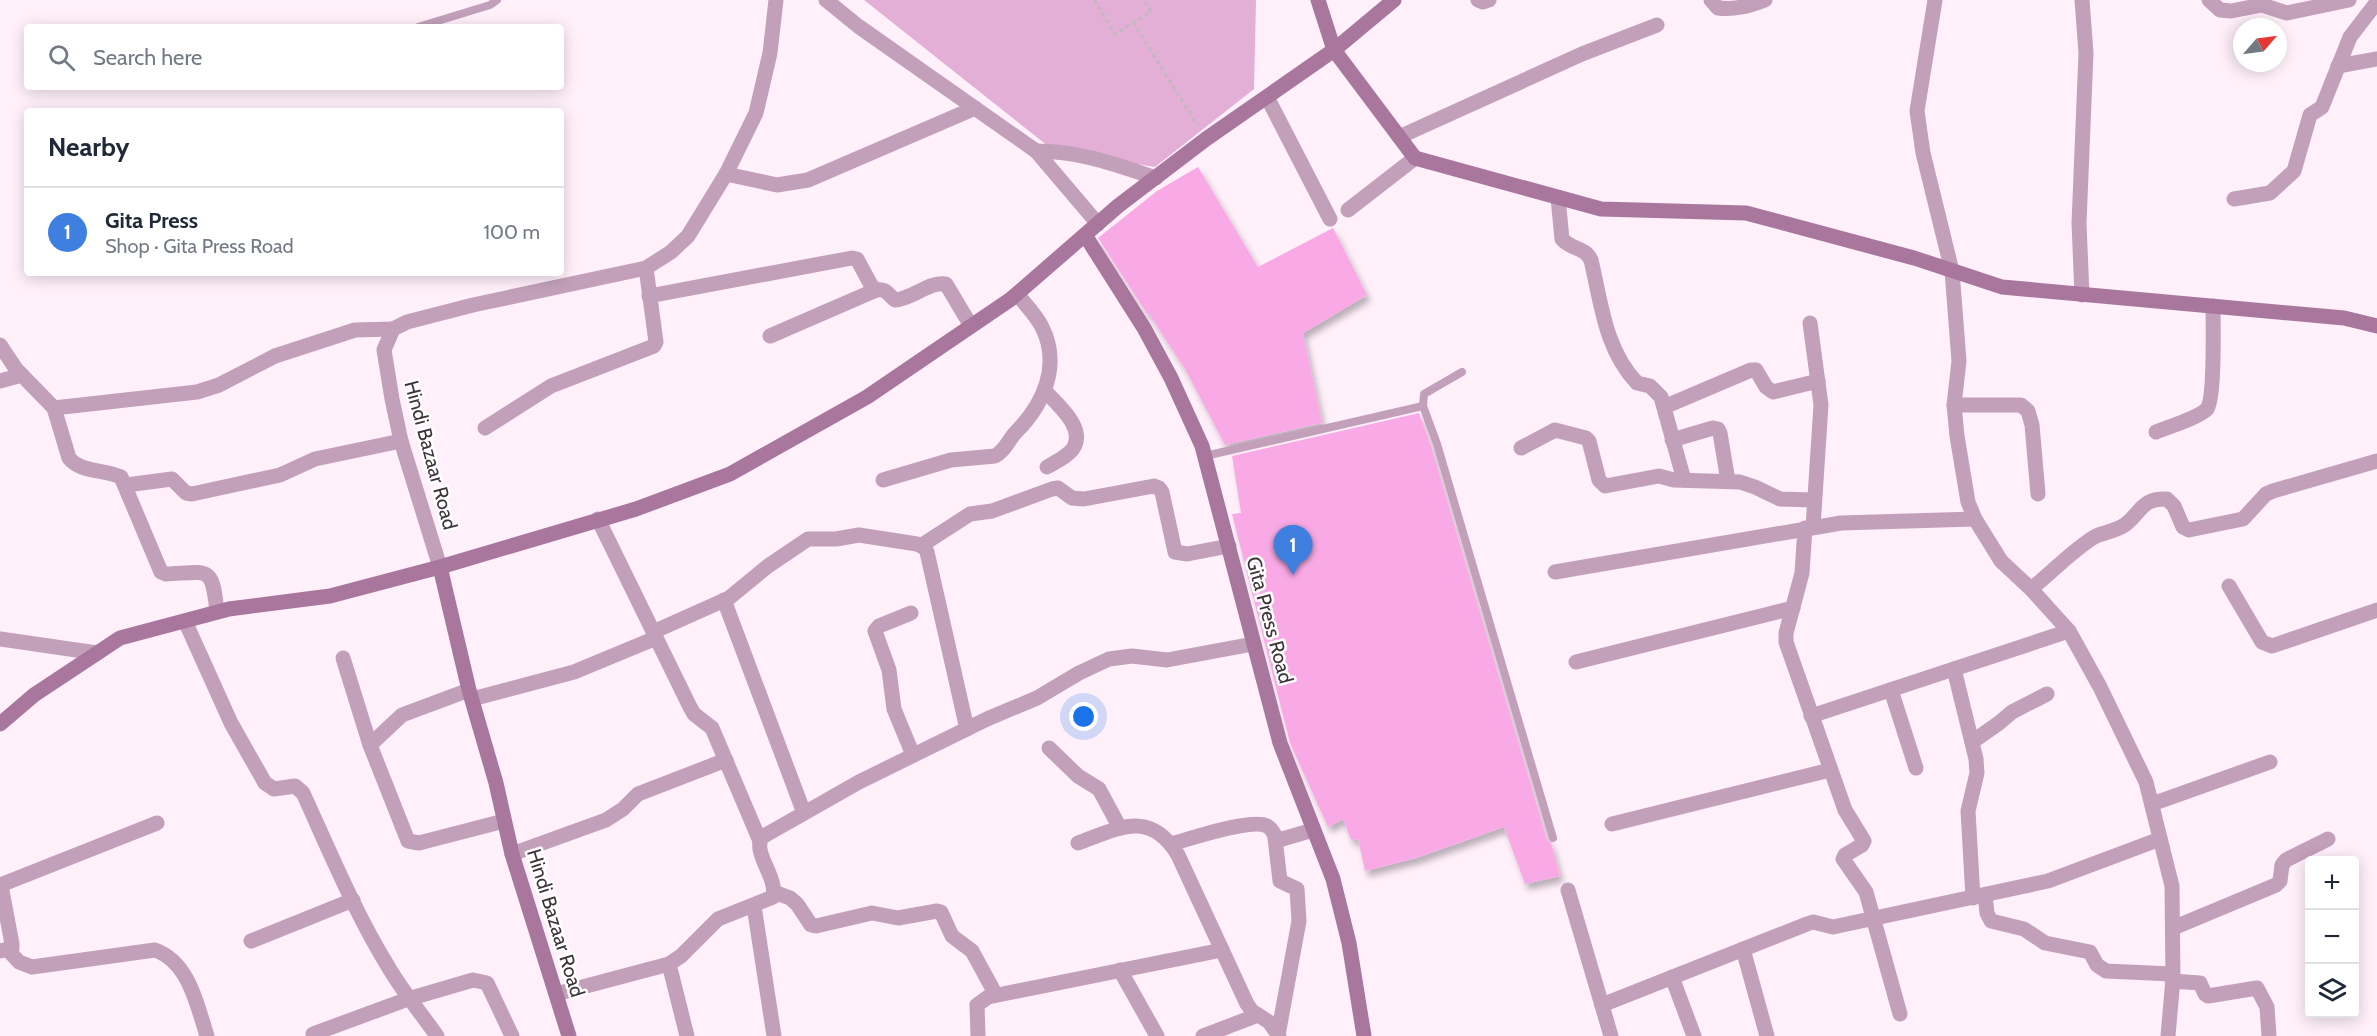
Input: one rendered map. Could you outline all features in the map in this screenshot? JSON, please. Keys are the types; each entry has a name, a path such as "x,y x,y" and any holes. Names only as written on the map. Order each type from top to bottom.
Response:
{"street":[{"path":"54,408 197,392 219,385 275,356 355,330 393,329 407,322 473,305 646,268 670,252 688,236 726,174 756,113 770,53 776,0"},
{"path":"826,0 858,26 1036,151 1098,224"},
{"path":"1318,0 1334,50 1415,158 1601,209 1746,213 2002,287 2344,318 2377,326"},
{"path":"0,724 34,695 120,638 217,612 330,596 440,567 636,509 730,474 867,396 1017,294 1155,178 1206,139 1334,50 1394,0"},
{"path":"1478,0 1483,2 1489,0"},
{"path":"1711,0 1718,8 1725,9 1743,8 1765,0"},
{"path":"1935,0 1917,111 1923,153 1952,271 1959,361 1954,405 1968,502 1975,519 2001,561 2031,589 2069,631 2100,687 2146,782 2172,886 2172,977 2168,1036"},
{"path":"2082,0 2086,53 2079,223 2082,295"},
{"path":"2209,0 2214,7 2220,10 2231,11 2262,6 2287,14 2349,0"},
{"path":"2234,199 2270,193 2294,171 2310,115 2322,107 2350,37 2377,2"},
{"path":"1399,137 1582,54 1657,25"},
{"path":"2338,66 2377,59"},
{"path":"1267,97 1330,219"},
{"path":"726,174 777,185 808,180 975,108"},
{"path":"1036,151 1063,151 1085,155 1155,178"},
{"path":"1348,210 1415,158"},
{"path":"1558,198 1560,235 1564,243 1584,251 1591,260 1614,350 1632,378 1637,383 1650,386 1661,397 1684,480"},
{"name":"Gita Press Road","path":"1085,235 1144,328 1189,415 1204,456 1280,743 1333,879 1347,932 1364,1036"},
{"path":"649,296 846,257 857,260 876,290"},
{"path":"485,428 551,386 654,346 656,342 646,268"},
{"path":"770,336 876,290 883,289 895,300 902,300 939,284 946,284 970,326"},
{"path":"884,480 951,460 996,456 1002,452 1013,435 1028,419 1045,391 1050,356 1041,325 1017,294"},
{"path":"2156,432 2200,414 2207,408 2212,391 2213,306"},
{"path":"1810,323 1821,414 1814,500 1802,573 1786,642 1845,810 1864,841 1843,859 1863,886 1900,1014"},
{"name":"Hindi Bazaar Road","path":"393,329 384,350 401,441 440,567 512,854 569,1036"},
{"path":"0,345 22,375 54,408 69,458 73,463 121,477 161,572 207,575 214,584 217,612"},
{"path":"1664,406 1751,370 1756,370 1766,387 1773,392 1818,381"},
{"path":"0,381 22,375"},
{"path":"1045,391 1072,424 1076,440 1074,448 1047,467"},
{"path":"1954,405 2021,405 2028,411 2032,425 2038,494"},
{"path":"1672,440 1713,428 1718,429 1728,481"},
{"path":"1521,448 1549,432 1560,430 1583,436 1589,441 1599,480 1605,486 1653,475 1684,480 1728,481 1755,487 1780,499 1814,500"},
{"path":"126,485 172,479 186,493 192,494 280,475 315,459 401,441"},
{"path":"2031,589 2091,540 2125,525 2144,504 2157,499 2166,499 2174,506 2182,527 2189,530 2243,519 2266,494 2377,461"},
{"path":"370,745 402,716 471,694 561,676 655,635 739,591 768,566 808,539 836,539 859,535 922,545 970,514 993,511 1052,489 1058,488 1072,498 1084,499 1154,486 1162,492 1174,552 1187,554 1229,546"},
{"path":"556,994 669,964 681,956 718,919 773,897 774,892 760,841 712,728 694,714 690,707 598,519"},
{"path":"1555,572 1809,527 1841,523 1975,519"},
{"path":"922,545 927,552 968,729"},
{"path":"2229,586 2262,642 2272,646 2377,610"},
{"path":"724,600 804,813"},
{"path":"1576,662 1793,608"},
{"path":"911,613 879,626 874,631 888,670 894,710 913,755"},
{"path":"185,621 231,723 265,783 274,789 295,786 303,793 387,966 408,999 437,1036"},
{"path":"1811,716 2069,631"},
{"path":"0,639 97,653"},
{"path":"760,841 762,837 859,782 1037,698 1109,658 1132,656 1167,660 1253,644"},
{"path":"343,658 370,745 408,841 419,843 504,821"},
{"path":"1954,669 1972,742 1977,773 1968,812 1979,897 1992,921 2024,929 2045,943 2090,952 2101,969 2106,971 2172,977 2200,983 2208,996 2258,988 2267,1007 2269,1036"},
{"path":"1891,690 1916,768"},
{"path":"1972,742 2012,712 2047,694"},
{"path":"1049,748 1078,776 1099,789 1120,828"},
{"path":"512,854 606,820 623,809 638,794 726,760"},
{"path":"2152,804 2270,762"},
{"path":"1612,824 1830,770"},
{"path":"4,951 12,948 12,944 2,891 3,884 157,824"},
{"path":"1078,843 1120,828 1143,825 1158,832 1171,844 1247,1004 1252,1011 1269,1022 1279,1035"},
{"path":"1171,844 1245,825 1265,825 1272,830 1275,838 1278,876 1284,884 1297,889 1299,902 1299,921 1279,1035"},
{"path":"1275,838 1283,840 1313,830"},
{"path":"1602,1005 1807,924 1814,922 1833,927 1979,897 2060,877 2160,839"},
{"path":"2173,928 2276,885 2280,881 2282,865 2286,860 2328,839"},
{"path":"1568,890 1611,1036"},
{"path":"774,892 790,898 812,925 816,926 872,914 898,918 941,912 952,936 972,951 996,995"},
{"path":"251,941 353,900"},
{"path":"754,906 774,1036"},
{"path":"1743,949 1767,1036"},
{"path":"4,951 32,967 155,950 164,953 185,976 207,1036"},
{"path":"978,1036 977,1005 996,995 1222,950"},
{"path":"669,964 687,1036"},
{"path":"1120,970 1157,1036"},
{"path":"1672,977 1694,1036"},
{"path":"313,1034 408,999 473,980 487,983 512,1036"},
{"path":"1203,1036 1258,1015"}],"lane":[{"path":"428,24 490,5 497,0"},
{"path":"1462,372 1424,394 1423,406 1437,444 1553,838"},
{"path":"1204,456 1423,406"}],"path":[{"path":"1094,0 1115,34 1151,12 1144,0"},
{"path":"1133,22 1206,139"}],"shaded area":[{"path":"864,0 1256,0 1254,89 1155,167 1053,150"}],"building":[{"path":"1198,167 1258,267 1333,228 1367,295 1303,333 1322,423 1225,445 1185,369 1098,238 1157,191"},
{"path":"1419,413 1431,446 1547,840 1551,843 1560,876 1525,884 1504,827 1416,858 1365,871 1358,839 1351,840 1343,819 1328,827 1290,743 1232,514 1241,513 1232,456"}],"place":[{"name":"Gita Press","path":"1293,575"}]}
